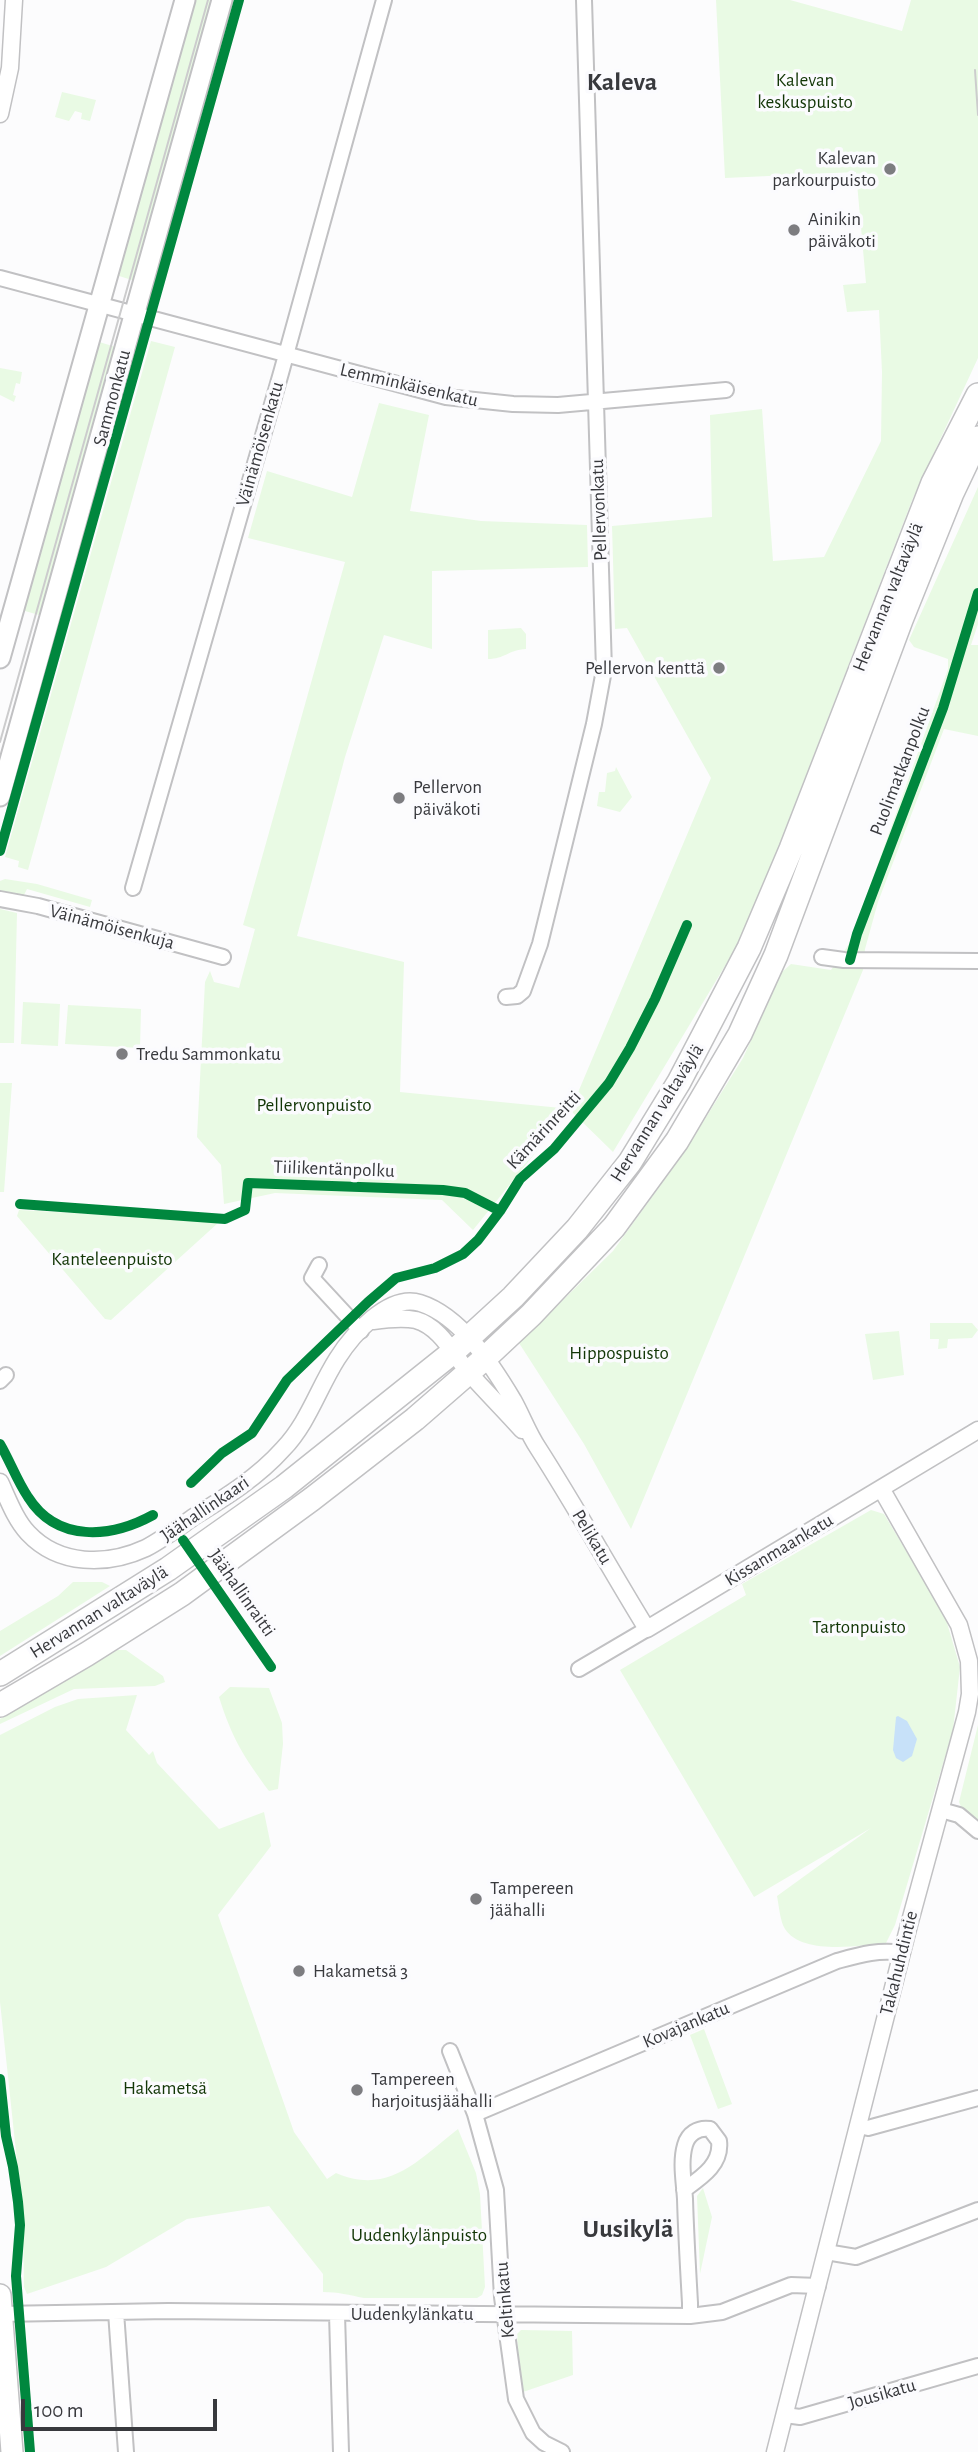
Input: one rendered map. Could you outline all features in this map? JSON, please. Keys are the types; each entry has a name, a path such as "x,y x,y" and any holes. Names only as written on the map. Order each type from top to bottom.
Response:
{"highway":[{"name":"Hervannan valtaväylä","path":"0,1674 167,1569 273,1494 461,1345 513,1297 577,1229 630,1162 679,1082 749,948 774,891 933,483 978,394"},
{"name":"Hervannan valtaväylä","path":"0,1705 182,1594 312,1499 415,1419 531,1315 614,1227 677,1141 740,1034 776,955 901,620 978,438"}],"main road":[{"name":"Sammonkatu","path":"0,658 184,0"},
{"name":"Sammonkatu","path":"0,796 222,0"},
{"path":"0,2308 12,2452"}],"street":[{"path":"0,114 10,68 14,0"},
{"name":"Väinämöisenkatu","path":"133,888 286,355 384,0"},
{"name":"Pellervonkatu","path":"506,997 517,996 523,991 540,944 602,681 603,625 584,0"},
{"name":"Lemminkäisenkatu","path":"0,278 446,397 537,405 595,403 726,390"},
{"name":"Väinämöisenkuja","path":"0,899 38,906 223,957"},
{"path":"822,957 845,960 978,961"},
{"path":"320,1265 312,1278 367,1326"},
{"name":"Jäähallinkaari","path":"0,1482 17,1517 29,1533 49,1550 73,1559 97,1561 119,1557 154,1543 267,1466 303,1424 338,1358 385,1308 396,1302 419,1303 451,1321 461,1345 476,1365"},
{"name":"Pelikatu","path":"476,1365 536,1445 647,1629"},
{"name":"Kissanmaankatu","path":"579,1669 882,1490 978,1430"},
{"name":"Takahuhdintie","path":"775,2452 970,1694 973,1661 959,1625 882,1490"},
{"path":"941,1810 959,1815 978,1831"},
{"name":"Kovajankatu","path":"475,2114 837,1961 866,1953 902,1953"},
{"name":"Keltinkatu","path":"450,2051 475,2114 492,2168 496,2190 502,2297 516,2399 533,2433 544,2443 562,2452"},
{"path":"858,2126 868,2128 978,2098"},
{"path":"684,2190 690,2316"},
{"path":"826,2252 856,2257 978,2210"},
{"name":"Uudenkylänkatu","path":"0,2308 116,2312 690,2316 722,2312 791,2285 818,2286"},
{"path":"116,2312 126,2452"},
{"path":"337,2314 341,2452"},
{"name":"Jousikatu","path":"785,2415 800,2417 978,2367"}],"green space":[{"path":"190,0 218,0 138,282 116,275"},
{"path":"716,0 790,0 902,31 911,0 978,0 978,358 913,498 746,931 613,1152 570,1110 473,1230 442,1200 275,1193 224,1204 221,1165 197,1137 205,982 210,971 214,982 239,988 255,929 243,925 345,562 248,538 267,471 352,497 379,403 429,415 410,511 481,521 587,525 588,567 432,571 432,649 384,635 345,757 297,936 404,962 400,1092 571,1109 711,778 627,628 615,629 612,526 712,517 710,415 762,409 773,561 824,557 881,441 879,310 847,312 843,285 866,283 856,172 725,178"},
{"path":"62,92 96,100 90,121 81,119 82,113 75,111 69,121 55,117"},
{"path":"96,341 119,348 46,617 18,609"},
{"path":"151,341 175,347 28,870 18,867 19,861 5,857"},
{"path":"0,368 22,372 20,384 16,383 14,402 0,395"},
{"name":"Hippospuisto","path":"978,487 978,624 971,645 978,645 978,736 944,729 878,902 865,949 863,970 631,1529 584,1444 519,1343 613,1251 683,1154 743,1058 782,972 791,964 831,970 849,944 948,669 948,659 914,647 909,640"},
{"path":"521,628 526,634 526,649 488,659 488,630"},
{"path":"616,767 632,797 620,812 597,806 599,792 605,792 607,773 615,771"},
{"path":"5,879 37,884 92,900 90,907 27,889 24,895 0,891 0,881"},
{"path":"0,909 17,913 14,1043 0,1043"},
{"path":"23,1002 60,1004 58,1046 21,1044"},
{"path":"68,1005 141,1009 140,1048 65,1044"},
{"path":"0,1083 12,1083 4,1192 0,1192"},
{"name":"Kanteleenpuisto","path":"19,1210 218,1223 111,1320 105,1319 17,1216"},
{"path":"930,1323 972,1323 978,1330 972,1338 948,1339 947,1348 938,1349 939,1339 930,1339"},
{"path":"899,1331 904,1375 873,1380 865,1334"},
{"name":"Tartonpuisto","path":"871,1510 884,1514 945,1616 960,1667 953,1730 895,1925 886,1943 846,1947 817,1946 804,1943 785,1929 777,1896 871,1828 754,1897 620,1670 746,1595 742,1584"},
{"path":"73,1582 102,1582 110,1586 0,1656 0,1631 58,1596"},
{"path":"116,1650 126,1650 163,1676 165,1682 155,1686 74,1689 0,1724 0,1719"},
{"path":"230,1687 269,1688 282,1723 283,1744 278,1789 269,1791 234,1736 219,1697"},
{"name":"Hakametsä","path":"137,1695 126,1730 149,1755 153,1751 157,1763 219,1829 264,1812 271,1846 218,1915 294,2132 327,2179 336,2173 355,2179 372,2180 402,2171 458,2129 476,2173 480,2194 485,2287 482,2295 477,2298 364,2298 323,2292 323,2274 269,2206 187,2219 106,2267 27,2294 24,2287 23,2217 0,2002 0,1735 55,1707 78,1699"},
{"path":"978,1725 978,1824 963,1811 959,1802"},
{"path":"704,2029 732,2104 718,2109 690,2035"},
{"path":"703,2188 712,2217 700,2274 697,2196"},
{"path":"521,2330 572,2331 573,2375 523,2392 520,2385 517,2334"}],"water":[{"path":"898,1716 907,1721 917,1739 912,1756 903,1762 896,1758 893,1750"}],"tram line":[{"path":"0,742 208,0"},
{"path":"975,70 978,115"}],"cycle path":[{"path":"0,851 239,0"},
{"name":"Puolimatkanpolku","path":"850,960 857,934 943,708 978,593"},
{"name":"Kämärinreitti","path":"191,1483 222,1453 252,1433 287,1380 396,1278 435,1268 463,1254 478,1240 520,1179 554,1149 609,1083 655,999 687,925"},
{"name":"Tiilikentänpolku","path":"20,1204 225,1219 245,1210 248,1183 443,1190 465,1193 500,1211"},
{"path":"0,1444 20,1484 40,1512 69,1529 103,1532 137,1523 153,1515"},
{"name":"Jäähallinraitti","path":"183,1540 271,1667"},
{"path":"0,2079 20,2225 16,2276 30,2452"}],"place":[{"name":"Kalevan parkourpuisto","path":"890,169"},
{"name":"Ainikin päiväkoti","path":"794,230"},
{"name":"Pellervon kenttä","path":"719,668"},
{"name":"Pellervon päiväkoti","path":"399,798"},
{"name":"Tredu Sammonkatu","path":"122,1054"},
{"name":"Tampereen jäähalli","path":"476,1899"},
{"name":"Hakametsä 3","path":"299,1971"},
{"name":"Tampereen harjoitusjäähalli","path":"357,2090"}],"district":[{"name":"Kaleva","path":"622,82"},
{"name":"Uusikylä","path":"628,2229"}],"park label":[{"name":"Kalevan keskuspuisto","path":"805,91"},
{"name":"Pellervonpuisto","path":"314,1105"},
{"name":"Uudenkylänpuisto","path":"419,2235"}]}
